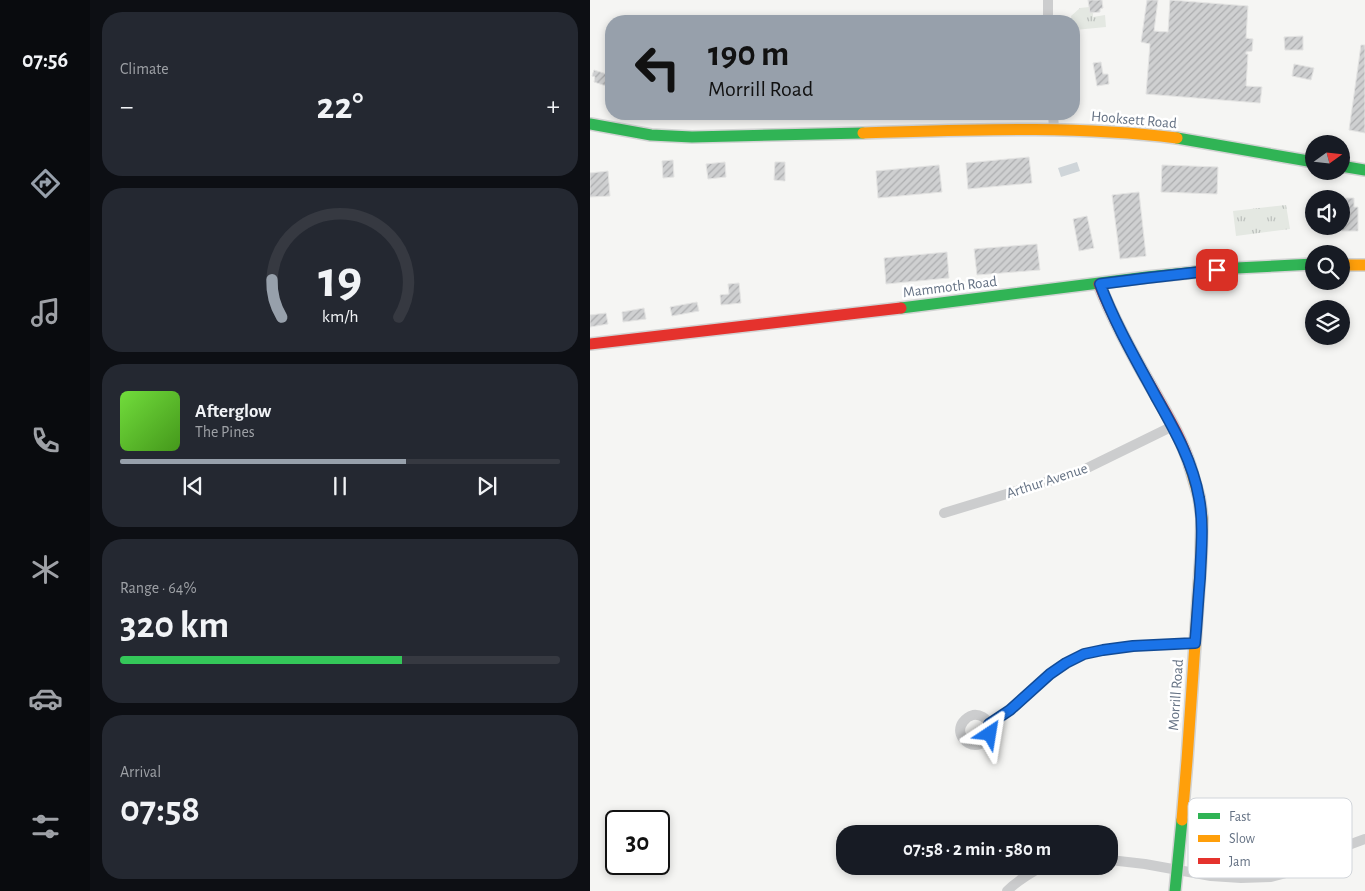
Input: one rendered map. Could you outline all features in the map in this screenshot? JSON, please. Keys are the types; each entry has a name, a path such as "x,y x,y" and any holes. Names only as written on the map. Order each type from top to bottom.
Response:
{"main road":[{"name":"Hooksett Road","path":"590,124 651,135 692,136 1054,129 1166,137 1305,160"},
{"path":"1350,168 1365,170"},
{"name":"Mammoth Road","path":"590,344 1236,268 1305,264"},
{"path":"1350,265 1365,265"},
{"name":"Morrill Road","path":"1100,284 1110,310 1128,346 1173,426 1188,459 1199,497 1202,518 1187,754 1174,891"}],"street":[{"path":"1048,0 1048,15"},
{"path":"1053,120 1054,129"},
{"name":"Arthur Avenue","path":"944,513 1080,472 1173,426"},
{"path":"989,724 1010,710 1050,674 1084,654 1133,646 1195,643"},
{"path":"1352,844 1365,839"},
{"path":"1118,861 1188,873"},
{"path":"1007,891 1013,884 1026,875"}],"green space":[{"path":"1089,7 1093,17 1105,15 1106,27 1080,30 1080,15 1072,15 1080,8"},
{"path":"1286,205 1290,229 1236,236 1233,211"}],"shaded area":[{"path":"1077,162 1080,171 1061,177 1058,168"}],"building":[{"path":"1088,0 1102,0 1103,8 1100,9 1100,12 1090,13"},
{"path":"1147,0 1158,0 1154,31 1168,32 1170,0 1248,6 1246,38 1253,39 1252,51 1246,52 1248,54 1246,86 1262,87 1260,103 1146,94 1150,44 1141,42"},
{"path":"1303,36 1303,50 1285,50 1284,37"},
{"path":"1361,45 1365,45 1365,133 1349,130"},
{"path":"1101,62 1103,74 1108,74 1109,84 1097,86 1093,63"},
{"path":"1294,64 1314,68 1311,80 1292,76"},
{"path":"594,70 605,73 605,86 594,82 595,77 592,76"},
{"path":"1029,157 1032,183 968,189 966,163"},
{"path":"673,160 674,177 663,178 662,161"},
{"path":"725,162 726,177 708,179 706,164"},
{"path":"775,162 785,162 785,181 774,180"},
{"path":"939,165 942,192 878,198 876,171"},
{"path":"1162,165 1218,167 1217,194 1161,192"},
{"path":"608,171 610,196 590,197 590,173"},
{"path":"1139,192 1146,256 1120,259 1112,195"},
{"path":"1350,198 1354,198 1354,207 1358,207 1358,231 1350,231"},
{"path":"1087,216 1094,248 1079,251 1073,219"},
{"path":"1037,244 1040,270 977,275 974,249"},
{"path":"947,252 949,278 886,284 884,258"},
{"path":"739,283 741,303 721,305 720,295 729,294 728,284"},
{"path":"697,302 699,311 672,316 670,307"},
{"path":"644,308 646,319 623,322 622,312"},
{"path":"606,313 608,324 590,327 590,315"}],"traffic: fast":[{"path":"590,124 651,135 692,137 863,133"},
{"path":"1177,138 1305,160"},
{"path":"1350,168 1365,170"},
{"path":"901,308 1147,277 1236,268 1305,264"},
{"path":"1175,891 1182,820"}],"traffic: slow":[{"path":"863,133 1059,130 1098,131 1177,138"},
{"path":"1350,265 1365,265"},
{"path":"1182,820 1201,557 1202,518 1199,497 1190,466"}],"traffic: jam":[{"path":"1099,284 1124,338 1169,418 1190,466"},
{"path":"590,344 901,308"}],"route":[{"path":"990,734 989,724 1010,710 1050,674 1084,654 1133,646 1195,643 1202,518 1194,477 1173,426 1128,346 1110,310 1100,284 1217,270"}]}
